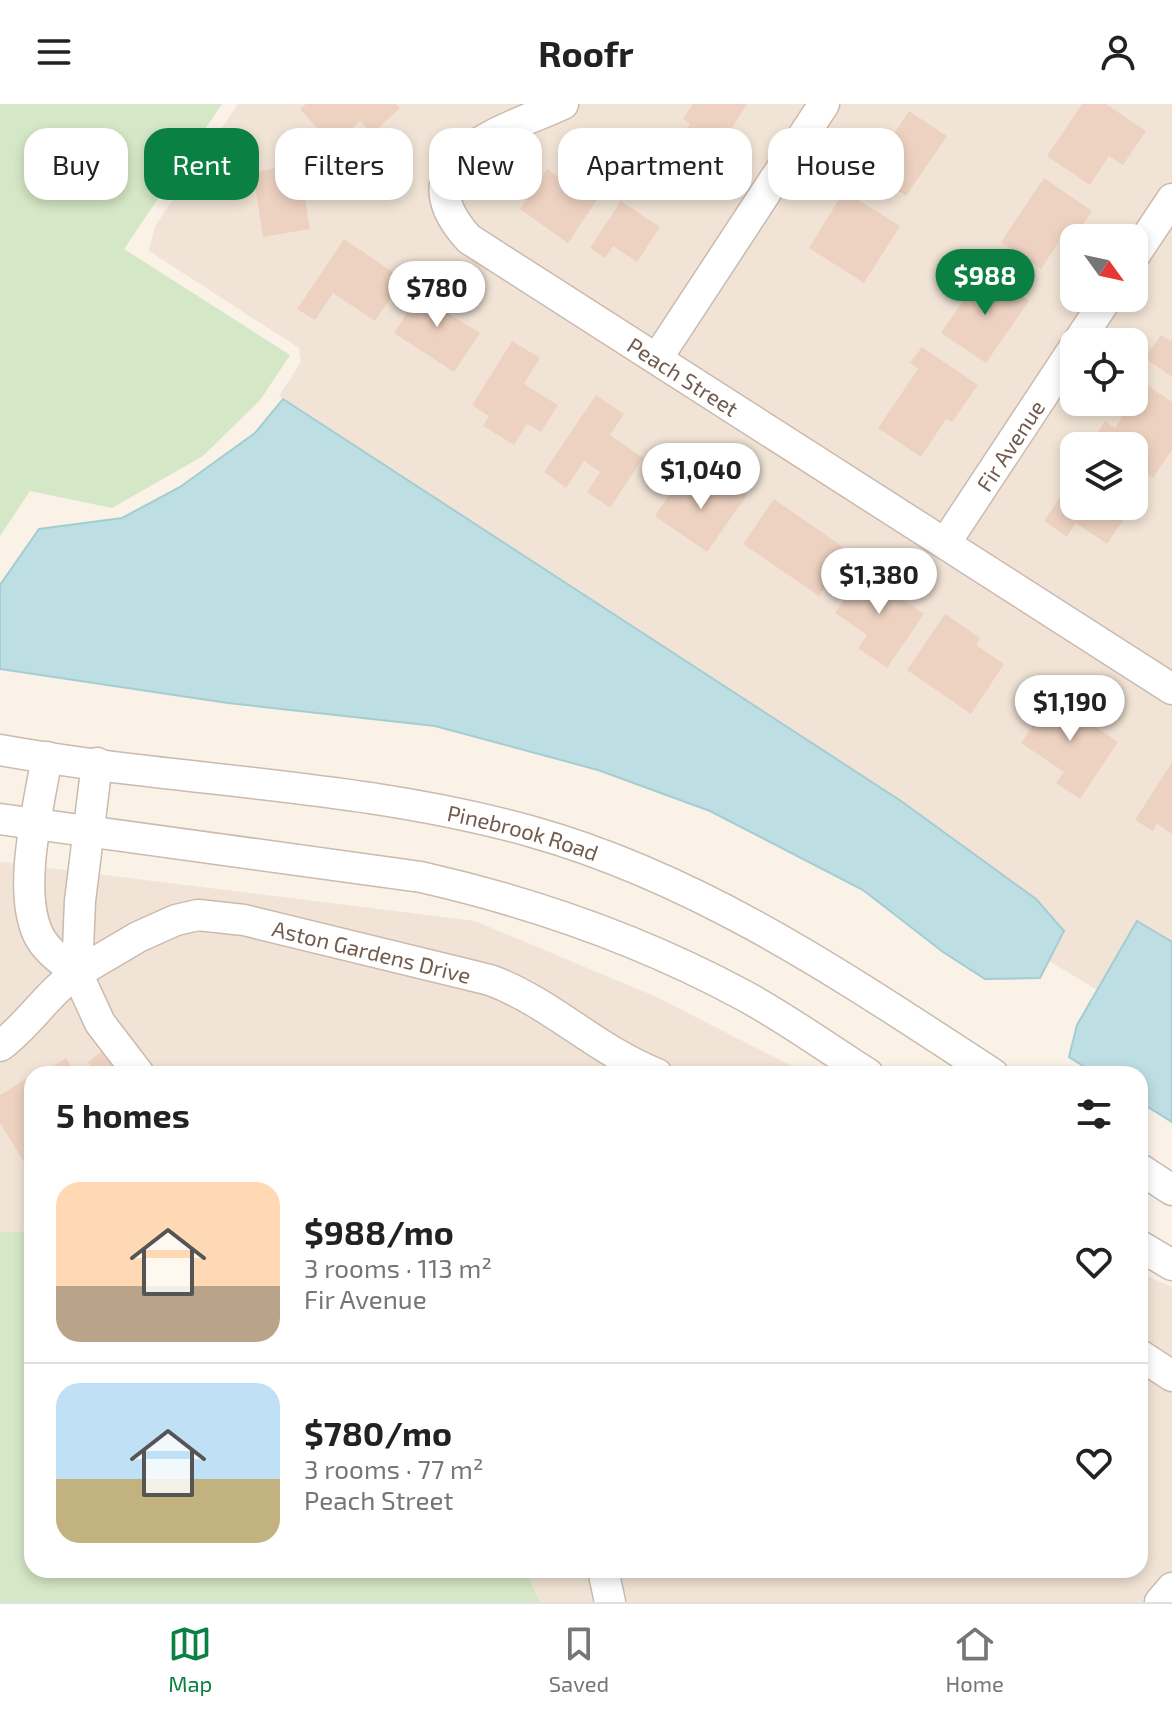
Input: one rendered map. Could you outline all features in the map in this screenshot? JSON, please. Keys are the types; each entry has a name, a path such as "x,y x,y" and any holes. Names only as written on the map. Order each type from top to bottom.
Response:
{"street":[{"name":"Peach Street","path":"563,104 478,143 457,158 445,177 443,195 448,210 469,239 658,357 1172,689"},
{"path":"658,357 824,104"},
{"path":"1148,235 1172,199"},
{"name":"Fir Avenue","path":"946,542 1060,369"},
{"name":"Pinebrook Road","path":"0,750 390,800 535,832 614,859 680,887 771,933 980,1066"},
{"path":"47,757 31,870 33,920 46,947 77,973 100,1023 133,1066"},
{"path":"77,973 87,832 97,763"},
{"path":"0,819 421,877 553,911 610,932 709,977 855,1066"},
{"name":"Aston Gardens Drive","path":"0,1046 77,973 176,920 198,915 221,916 490,980 523,995 603,1049 640,1066"},
{"path":"1148,1174 1172,1190"},
{"path":"1148,1251 1172,1265"},
{"path":"1148,1360 1172,1376"},
{"path":"605,1578 610,1602"},
{"path":"1160,1602 1172,1588"}],"shaded area":[{"path":"238,104 1172,104 1172,942 1137,921 1097,990 1049,961 1064,931 1036,899 901,801 279,396 301,362 299,348 149,251 155,226 173,200 259,200 259,128 222,128"},
{"path":"0,862 475,921 654,996 792,1066 24,1066 24,1231 0,1232"},
{"path":"1148,1276 1172,1287 1172,1602 540,1602 529,1578 1148,1578"}],"green space":[{"path":"0,104 222,104 206,128 144,128 144,200 157,200 124,249 290,355 261,399 203,456 112,508 30,491 0,536"},
{"path":"24,1231 24,1578 529,1578 540,1602 0,1602 0,1232"}],"water":[{"path":"283,399 901,801 1036,899 1064,931 1040,978 985,979 943,952 863,890 710,811 598,770 435,726 228,703 0,669 0,585 39,529 122,518 180,487 255,433"},
{"path":"1137,921 1172,942 1172,1122 1148,1107 1148,1066 1083,1066 1069,1057 1077,1025"}],"building":[{"path":"306,104 396,104 400,108 378,128 366,128 360,121 352,128 317,128 300,109"},
{"path":"693,104 747,104 732,128 688,128 690,124 683,119"},
{"path":"1082,104 1106,104 1146,131 1123,165 1109,156 1090,185 1047,156"},
{"path":"909,111 947,136 906,196 904,128 898,128"},
{"path":"275,168 275,200 305,200 310,229 263,237 257,200 259,171"},
{"path":"547,169 558,176 558,200 597,200 568,243 520,209 526,200 542,200 542,176"},
{"path":"1044,178 1092,211 1083,224 1060,224 1060,240 1041,269 1001,242"},
{"path":"838,200 858,200 900,226 864,283 809,248"},
{"path":"621,201 660,227 637,262 613,246 605,258 590,248"},
{"path":"344,239 403,279 375,321 333,293 315,320 297,309"},
{"path":"984,271 1029,301 986,363 941,333"},
{"path":"426,284 456,304 449,314 480,333 454,372 394,333"},
{"path":"1161,335 1170,341 1172,338 1172,377 1148,360 1148,354"},
{"path":"512,341 540,358 524,384 558,405 541,432 527,424 514,445 483,426 489,416 472,405"},
{"path":"922,347 978,385 952,422 946,419 921,457 878,428 918,369 910,363"},
{"path":"1148,386 1172,402 1172,450 1153,478 1148,475 1148,432 1098,432 1105,421 1115,428 1123,416 1148,416"},
{"path":"596,395 624,414 610,435 643,458 610,508 587,492 600,472 584,461 566,488 544,472"},
{"path":"717,474 747,495 707,552 655,516 678,481 701,497"},
{"path":"1060,497 1060,520 1123,520 1107,544 1076,523 1067,537 1044,521"},
{"path":"774,499 850,552 819,596 743,544"},
{"path":"868,565 893,582 888,590 924,614 887,668 858,648 867,635 835,613"},
{"path":"945,614 980,638 976,645 1004,664 971,714 907,670"},
{"path":"1058,689 1084,706 1078,715 1118,742 1080,799 1056,783 1064,772 1021,743"},
{"path":"1172,762 1172,834 1157,824 1153,831 1135,820"},
{"path":"106,1048 119,1066 91,1066 88,1062"},
{"path":"66,1058 71,1066 54,1066"},
{"path":"24,1080 24,1162 0,1123 0,1095"}]}
